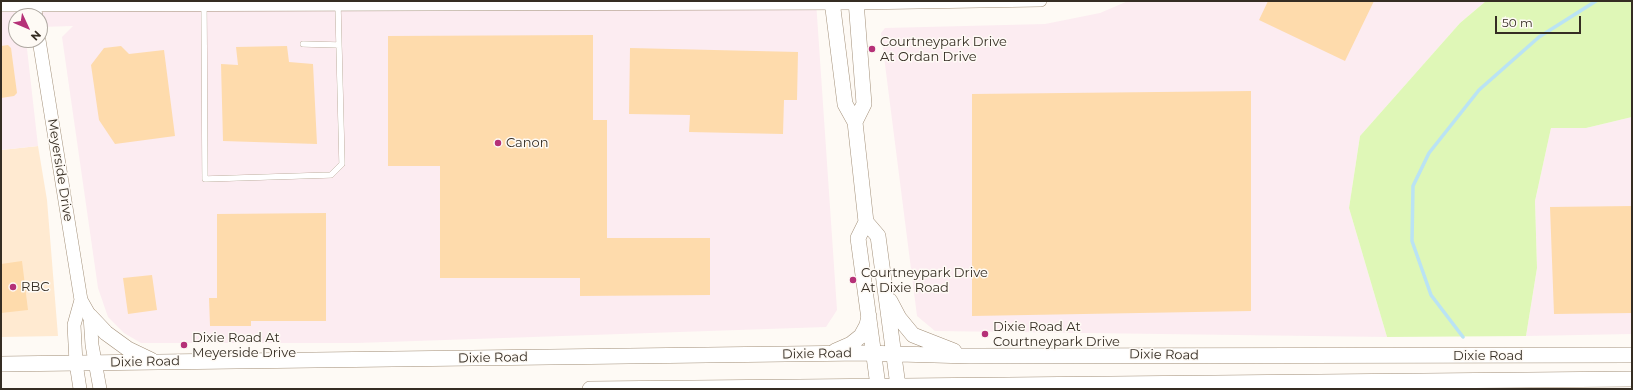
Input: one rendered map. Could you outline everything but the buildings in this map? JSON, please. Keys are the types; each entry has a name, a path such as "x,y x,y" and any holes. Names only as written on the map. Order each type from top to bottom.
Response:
{"main road":[{"path":"832,3 845,104 855,122 866,222 858,238 878,388"},
{"path":"855,122 864,104 857,3"},
{"path":"866,222 878,236 898,388"},
{"path":"885,293 899,318 913,335 969,356"},
{"path":"828,354 851,344 860,336 867,325 869,313"},
{"path":"90,316 106,333 128,349 154,362"},
{"name":"Dixie Road","path":"1,364 874,353 969,356 1142,354 1428,356 1632,355"},
{"path":"1428,356 1428,381"},
{"path":"1592,356 1592,380"},
{"name":"Dixie Road","path":"590,389 935,388 1632,379"}],"street":[{"path":"1,6 34,8 1041,1"},
{"name":"Meyerside Drive","path":"40,48 81,300 90,316 95,363 100,389"},
{"name":"Meyerside Drive","path":"80,389 76,363 74,326 81,300"}],"lane":[{"path":"204,6 204,179 331,175 342,164 338,6"},
{"path":"304,44 339,45"}],"shaded area":[{"path":"1,1 816,1 837,310 826,327 357,343 141,343 124,333 108,317 98,288 62,37 73,26 48,27 48,8 8,8 8,48 27,48 38,146 1,150"},
{"path":"1128,1 1486,1 1460,23 1360,136 1349,208 1387,337 935,331 917,316 881,33 885,28 1045,24 1100,13"},
{"path":"1632,117 1632,334 1526,336 1537,268 1535,201 1551,128 1586,128"},
{"path":"38,146 47,200 58,336 1,337 1,150"}],"green space":[{"path":"1486,1 1632,1 1632,117 1586,128 1551,128 1535,201 1537,268 1526,336 1387,337 1349,208 1360,136 1460,23"}],"waterway":[{"path":"1463,337 1431,295 1412,241 1413,186 1429,153 1479,90 1539,37 1596,1"}],"place":[{"name":"Courtneypark Drive At Ordan Drive","path":"872,49"},
{"name":"Canon","path":"498,143"},
{"name":"Courtneypark Drive At Dixie Road","path":"853,280"},
{"name":"RBC","path":"13,287"},
{"name":"Dixie Road At Courtneypark Drive","path":"985,334"},
{"name":"Dixie Road At Meyerside Drive","path":"184,345"}]}
